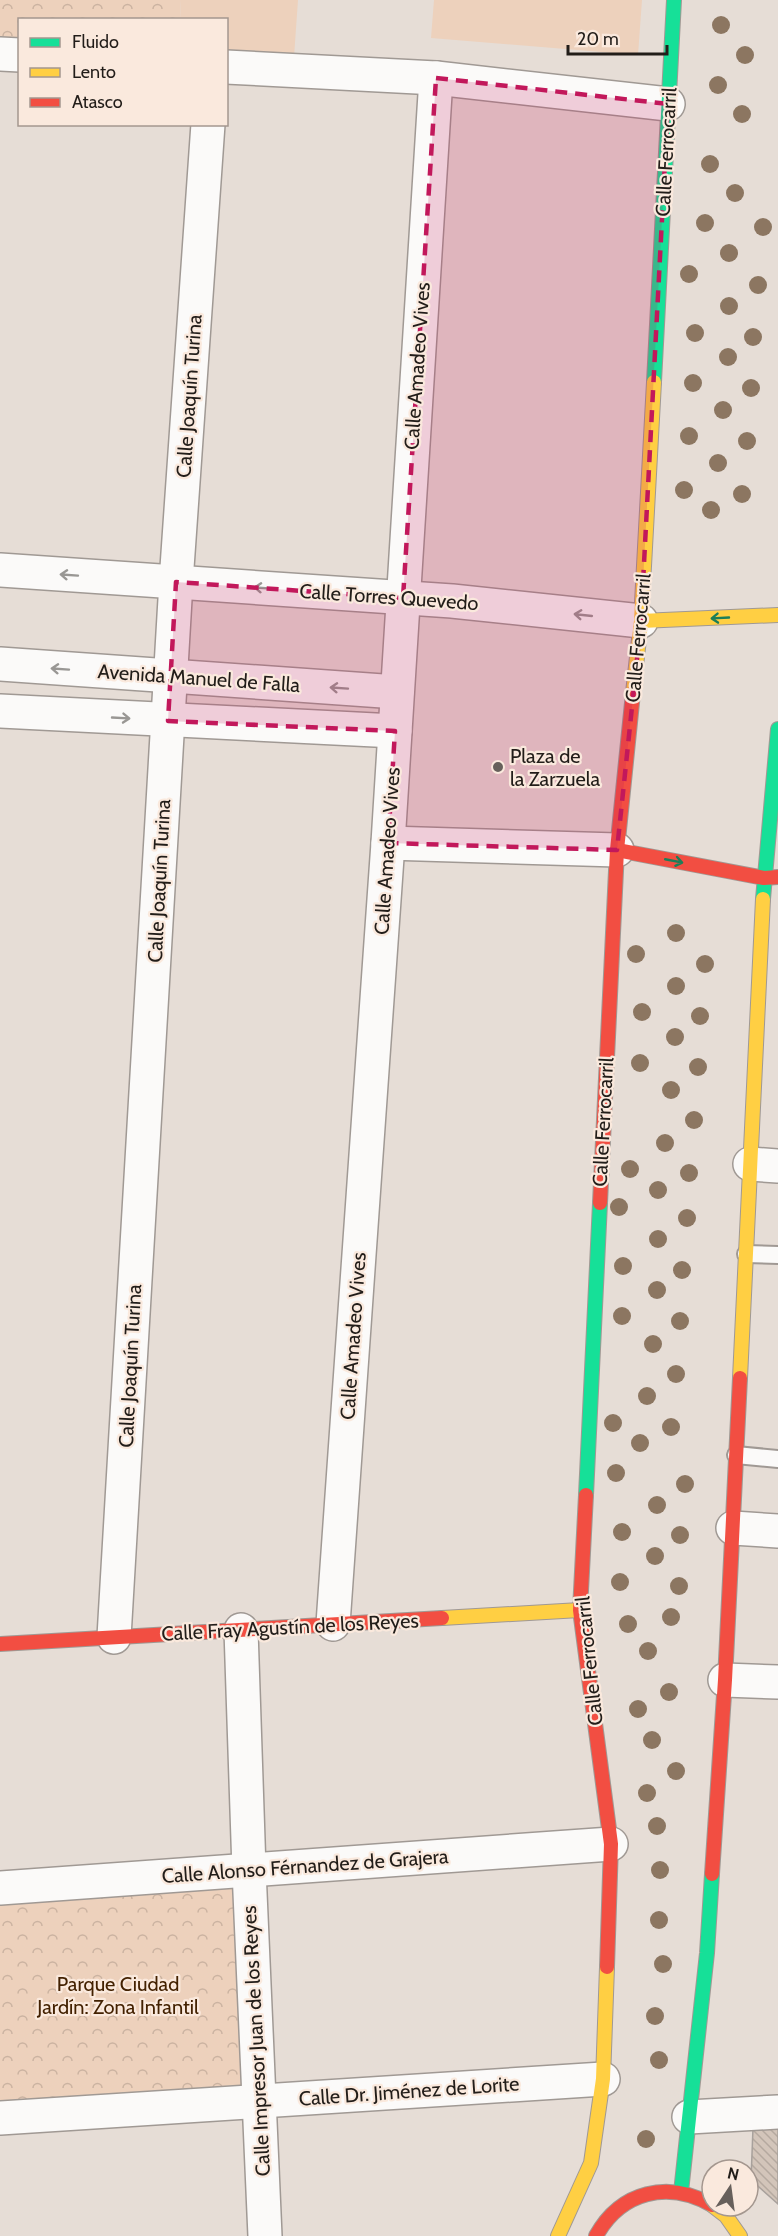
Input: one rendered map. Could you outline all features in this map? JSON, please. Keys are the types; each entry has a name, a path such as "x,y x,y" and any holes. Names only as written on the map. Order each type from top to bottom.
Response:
{"street":[{"name":"Calle Ferrocarril","path":"558,2236 591,2163 603,2079 611,1844 580,1610 617,850 641,621 674,0"},
{"path":"0,54 18,55"},
{"path":"228,66 436,78 669,104"},
{"name":"Calle Amadeo Vives","path":"333,1624 388,843 436,78"},
{"name":"Calle Joaquín Turina","path":"114,1637 170,677 208,126"},
{"name":"Calle Torres Quevedo","path":"0,570 403,597 641,621 778,615"},
{"name":"Avenida Manuel de Falla","path":"0,664 397,692"},
{"path":"0,711 395,731"},
{"path":"681,2192 707,1953 725,1680 746,1254 764,1165 771,878 778,729"},
{"path":"388,843 617,850 771,878"},
{"path":"733,1528 778,1531"},
{"name":"Calle Fray Agustín de los Reyes","path":"0,1644 580,1610"},
{"name":"Calle Impresor Juan de los Reyes","path":"241,1630 265,2236"},
{"path":"725,1680 778,1682"},
{"name":"Calle Alonso Férnandez de Grajera","path":"0,1888 611,1844"},
{"name":"Calle Dr. Jiménez de Lorite","path":"0,2118 603,2079"},
{"path":"689,2116 778,2112"},
{"path":"597,2236 599,2230 614,2212 634,2199 657,2192 681,2192 700,2198"},
{"path":"727,2218 740,2236"}],"lane":[{"path":"746,1254 778,1255"},
{"path":"736,1455 778,1459"}],"highlighted area":[{"path":"436,78 668,104 641,621 617,850 388,843 395,731 168,721 176,582 403,598"}],"green space":[{"path":"0,0 181,0 180,18 18,18 18,55 0,54"},
{"path":"181,0 298,0 294,57 228,64 228,18 180,18"},
{"path":"434,0 642,0 638,55 431,38"},
{"name":"Parque Ciudad Jardín: Zona Infantil","path":"249,1870 259,2101 0,2118 0,1888"}],"building":[{"path":"778,2125 778,2204 760,2188 760,2158 752,2158 753,2128"}],"traffic: fast":[{"path":"654,382 674,0"},
{"path":"763,899 778,729"},
{"path":"586,1495 600,1203"},
{"path":"681,2192 707,1953 712,1874"}],"traffic: slow":[{"path":"633,693 641,621 654,382"},
{"path":"641,621 778,615"},
{"path":"740,1378 763,899"},
{"path":"442,1618 580,1610"},
{"path":"558,2236 591,2163 603,2079 607,1967"},
{"path":"727,2218 740,2236"}],"traffic: jam":[{"path":"600,1203 617,850 633,693"},
{"path":"617,850 764,878 778,877"},
{"path":"712,1874 725,1680 740,1378"},
{"path":"586,1495 580,1610 611,1844 607,1967"},
{"path":"0,1644 442,1618"},
{"path":"596,2236 618,2209 647,2194 679,2193 700,2199"}],"place":[{"name":"Plaza de la Zarzuela","path":"498,767"}]}
